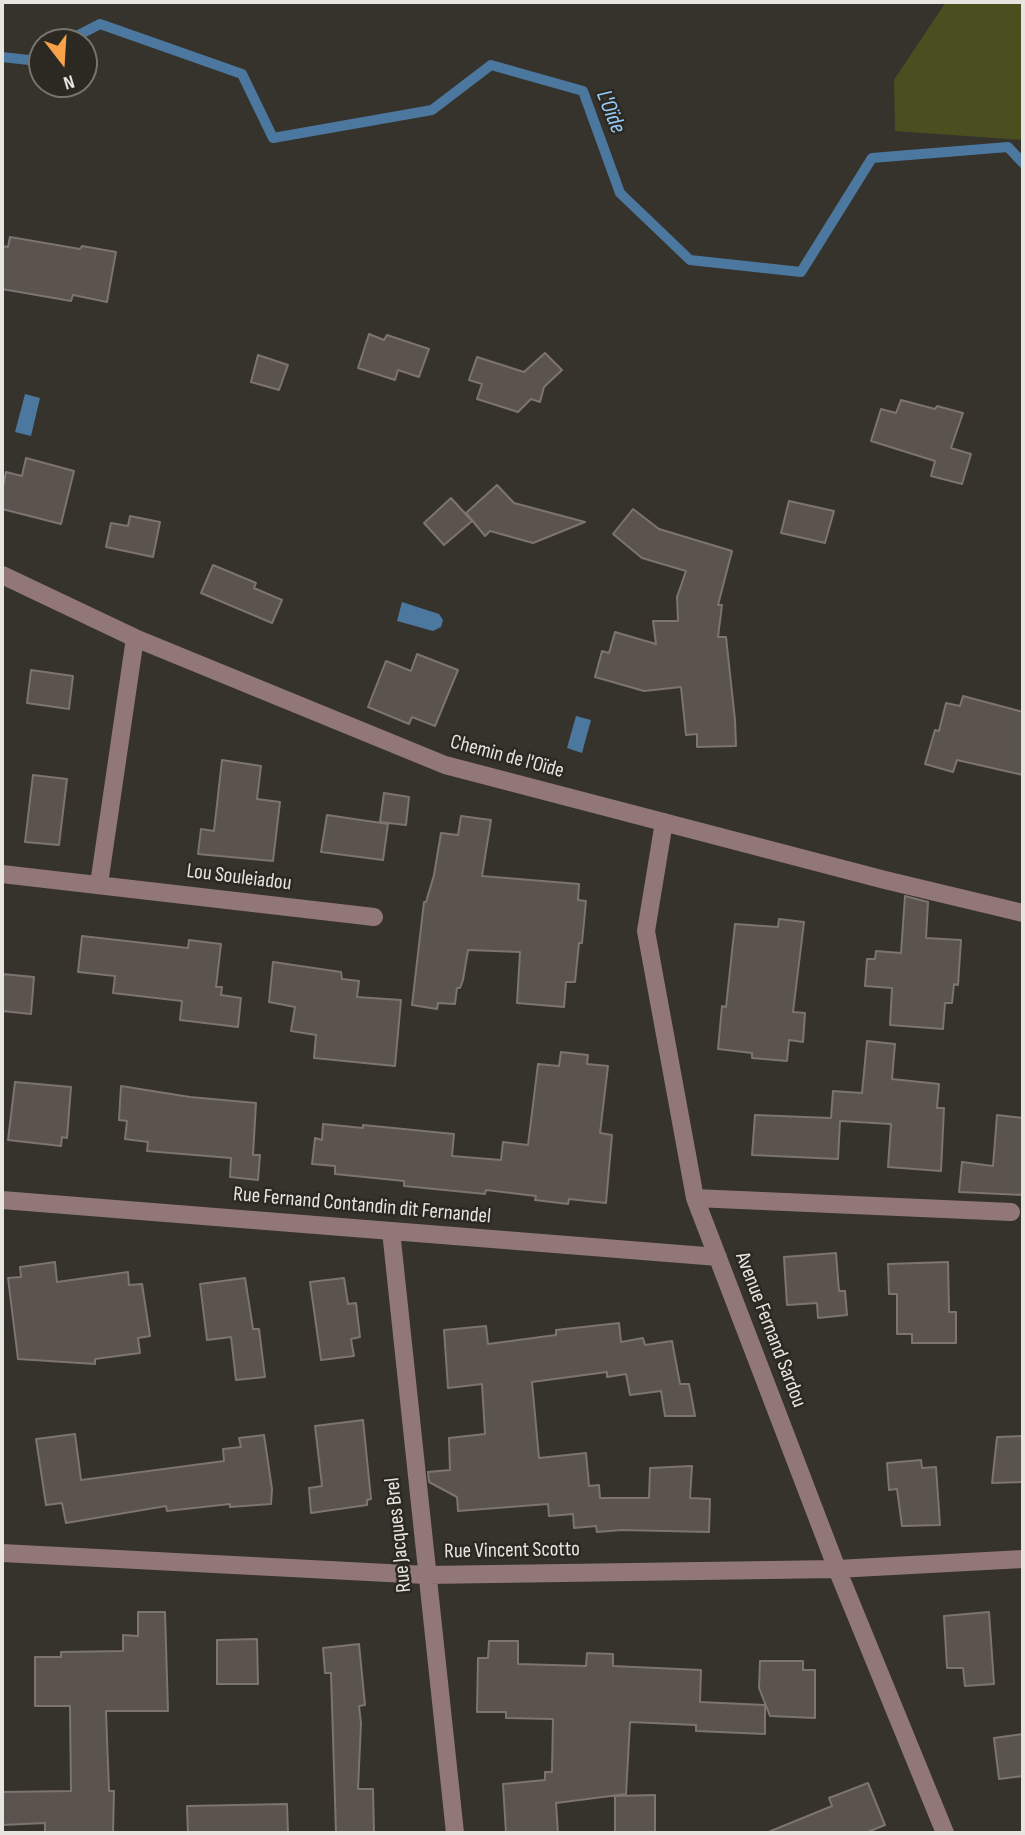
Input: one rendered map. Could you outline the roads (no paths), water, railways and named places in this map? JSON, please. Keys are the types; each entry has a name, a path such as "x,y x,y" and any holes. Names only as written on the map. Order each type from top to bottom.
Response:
{"street":[{"name":"Chemin de l'Oïde","path":"2,575 135,638 445,765 885,880 1023,913"},
{"path":"99,884 135,638"},
{"name":"Avenue Fernand Sardou","path":"664,822 646,932 695,1198 836,1569 945,1833"},
{"name":"Lou Souleiadou","path":"2,874 374,917"},
{"path":"695,1198 1011,1212"},
{"name":"Rue Fernand Contandin dit Fernandel","path":"2,1200 718,1257"},
{"name":"Rue Jacques Brel","path":"391,1231 455,1833"},
{"name":"Rue Vincent Scotto","path":"2,1553 426,1575 836,1569 1023,1559"}],"water":[{"path":"25,394 40,398 31,436 15,432"},
{"path":"402,602 439,614 443,620 441,627 433,631 397,621"},
{"path":"576,716 591,720 582,753 567,748"}],"waterway":[{"name":"L'Oïde","path":"92,28 100,24 242,74 273,138 432,110 491,65 583,91 620,193 690,260 801,272 872,158 1008,147 1023,163"},
{"name":"L'Oïde","path":"2,57 28,60"}]}
